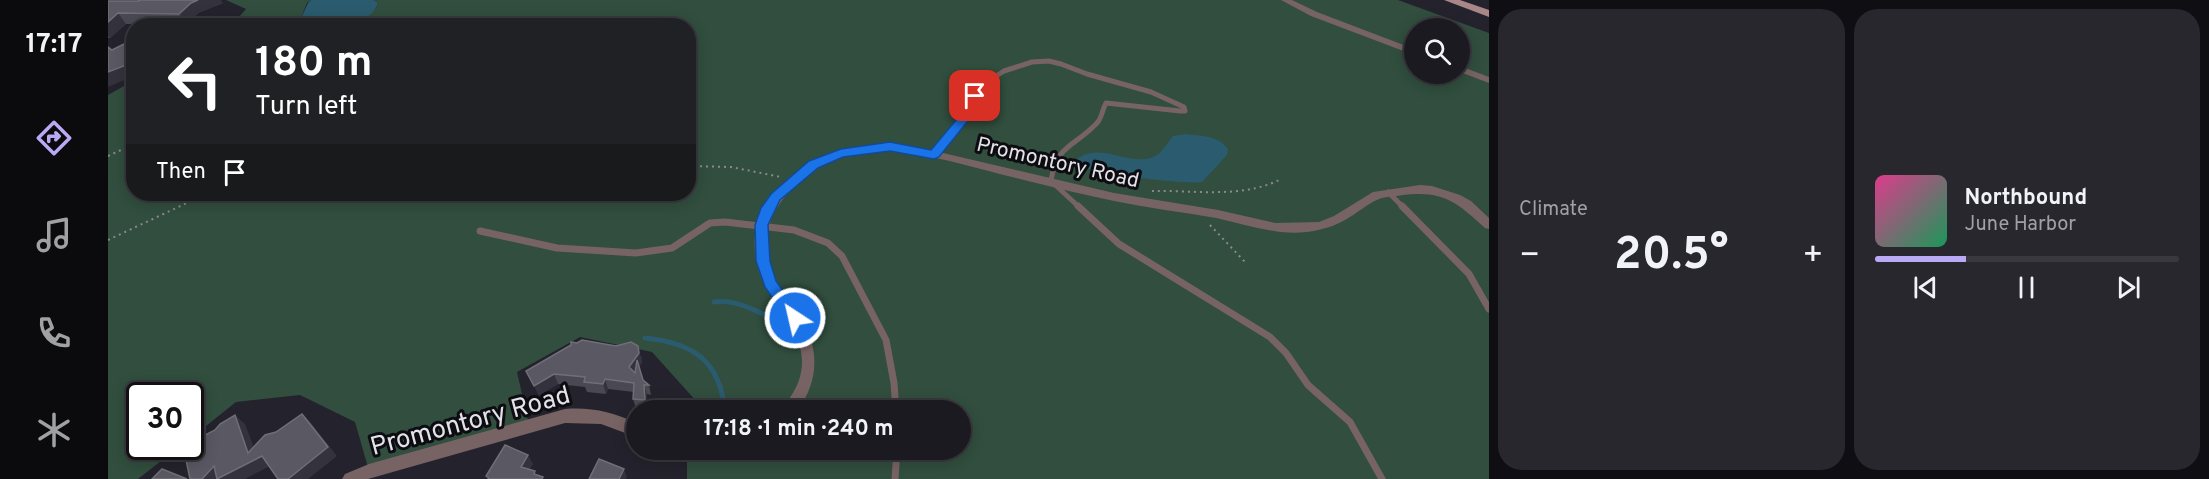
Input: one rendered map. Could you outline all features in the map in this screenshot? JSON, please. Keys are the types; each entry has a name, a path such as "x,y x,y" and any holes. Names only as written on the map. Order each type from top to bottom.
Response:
{"main road":[{"path":"1449,0 1489,14"}],"street":[{"path":"1285,0 1404,48"},
{"path":"1470,73 1489,80"},
{"name":"Promontory Road","path":"796,400 809,376 809,358 795,318 770,283 763,261 761,225 775,197 797,178 823,159 860,149 890,147 934,154 1114,197 1275,227 1311,228 1338,219 1377,195 1420,189 1446,194 1467,204 1489,225"},
{"name":"Promontory Road","path":"350,479 369,471 565,416 595,415 626,425"}],"lane":[{"path":"934,154 967,114 982,85 1012,68 1029,63 1048,61 1063,64 1092,76 1112,79 1129,87 1152,92 1186,109 1185,111 1169,111 1106,103 1099,121 1063,147 1057,156 1050,182 1119,244 1270,337 1286,353 1308,385 1350,422 1382,479"},
{"path":"1388,192 1469,274 1489,309"},
{"path":"480,231 557,248 636,253 672,248 710,223 761,225 810,235 828,243 842,256 886,340 894,400"},
{"path":"895,479 896,460"}],"path":[{"path":"108,156 126,148"},
{"path":"696,166 731,166 777,177 797,178"},
{"path":"1144,192 1197,192 1272,186 1281,179"},
{"path":"108,240 191,201"},
{"path":"1202,213 1214,231 1245,262"}],"green space":[{"path":"226,0 311,0 307,3 301,18 238,18 246,9"},
{"path":"374,0 1398,0 1448,18 1404,18 1404,84 1470,84 1470,26 1489,33 1489,479 687,479 687,460 971,460 971,400 695,400 652,352 580,337 517,372 529,425 369,471 355,422 300,395 236,402 204,428 204,382 126,382 126,460 162,460 138,479 108,479 108,95 126,85 126,201 696,201 696,18 358,18 376,8 378,3"}],"water":[{"path":"311,0 374,0 378,3 373,12 365,18 301,18"},
{"path":"1185,134 1214,139 1228,149 1227,155 1202,182 1137,178 1098,171 1076,164 1077,159 1097,152 1148,159 1157,155 1173,136"}],"building":[{"path":"198,0 179,14 118,13 108,22 108,1"},
{"path":"126,43 126,65 108,72 108,47 112,50"},
{"path":"582,340 616,346 631,342 638,346 639,353 629,367 635,373 637,360 643,380 649,385 644,385 645,400 633,399 634,383 605,379 603,384 584,382 585,377 554,374 534,386 526,371 571,345 571,342 577,343"},
{"path":"302,414 328,447 288,479 278,479 262,456 217,479 214,466 202,479 190,479 186,460 204,460 204,436 235,415 248,453 265,435 276,432"},
{"path":"505,445 528,455 521,467 535,471 534,474 543,477 542,479 488,479 486,476"},
{"path":"599,459 624,469 619,479 589,479"},
{"path":"162,469 187,479 152,479"}],"waterway":[{"path":"714,302 736,304 773,318 792,320"},
{"path":"645,338 677,344 702,358 717,379 723,400"}],"route":[{"path":"795,318 770,283 760,244 761,225 775,197 814,165 823,159 841,153 872,147 890,147 934,154 967,114 975,96"}]}
